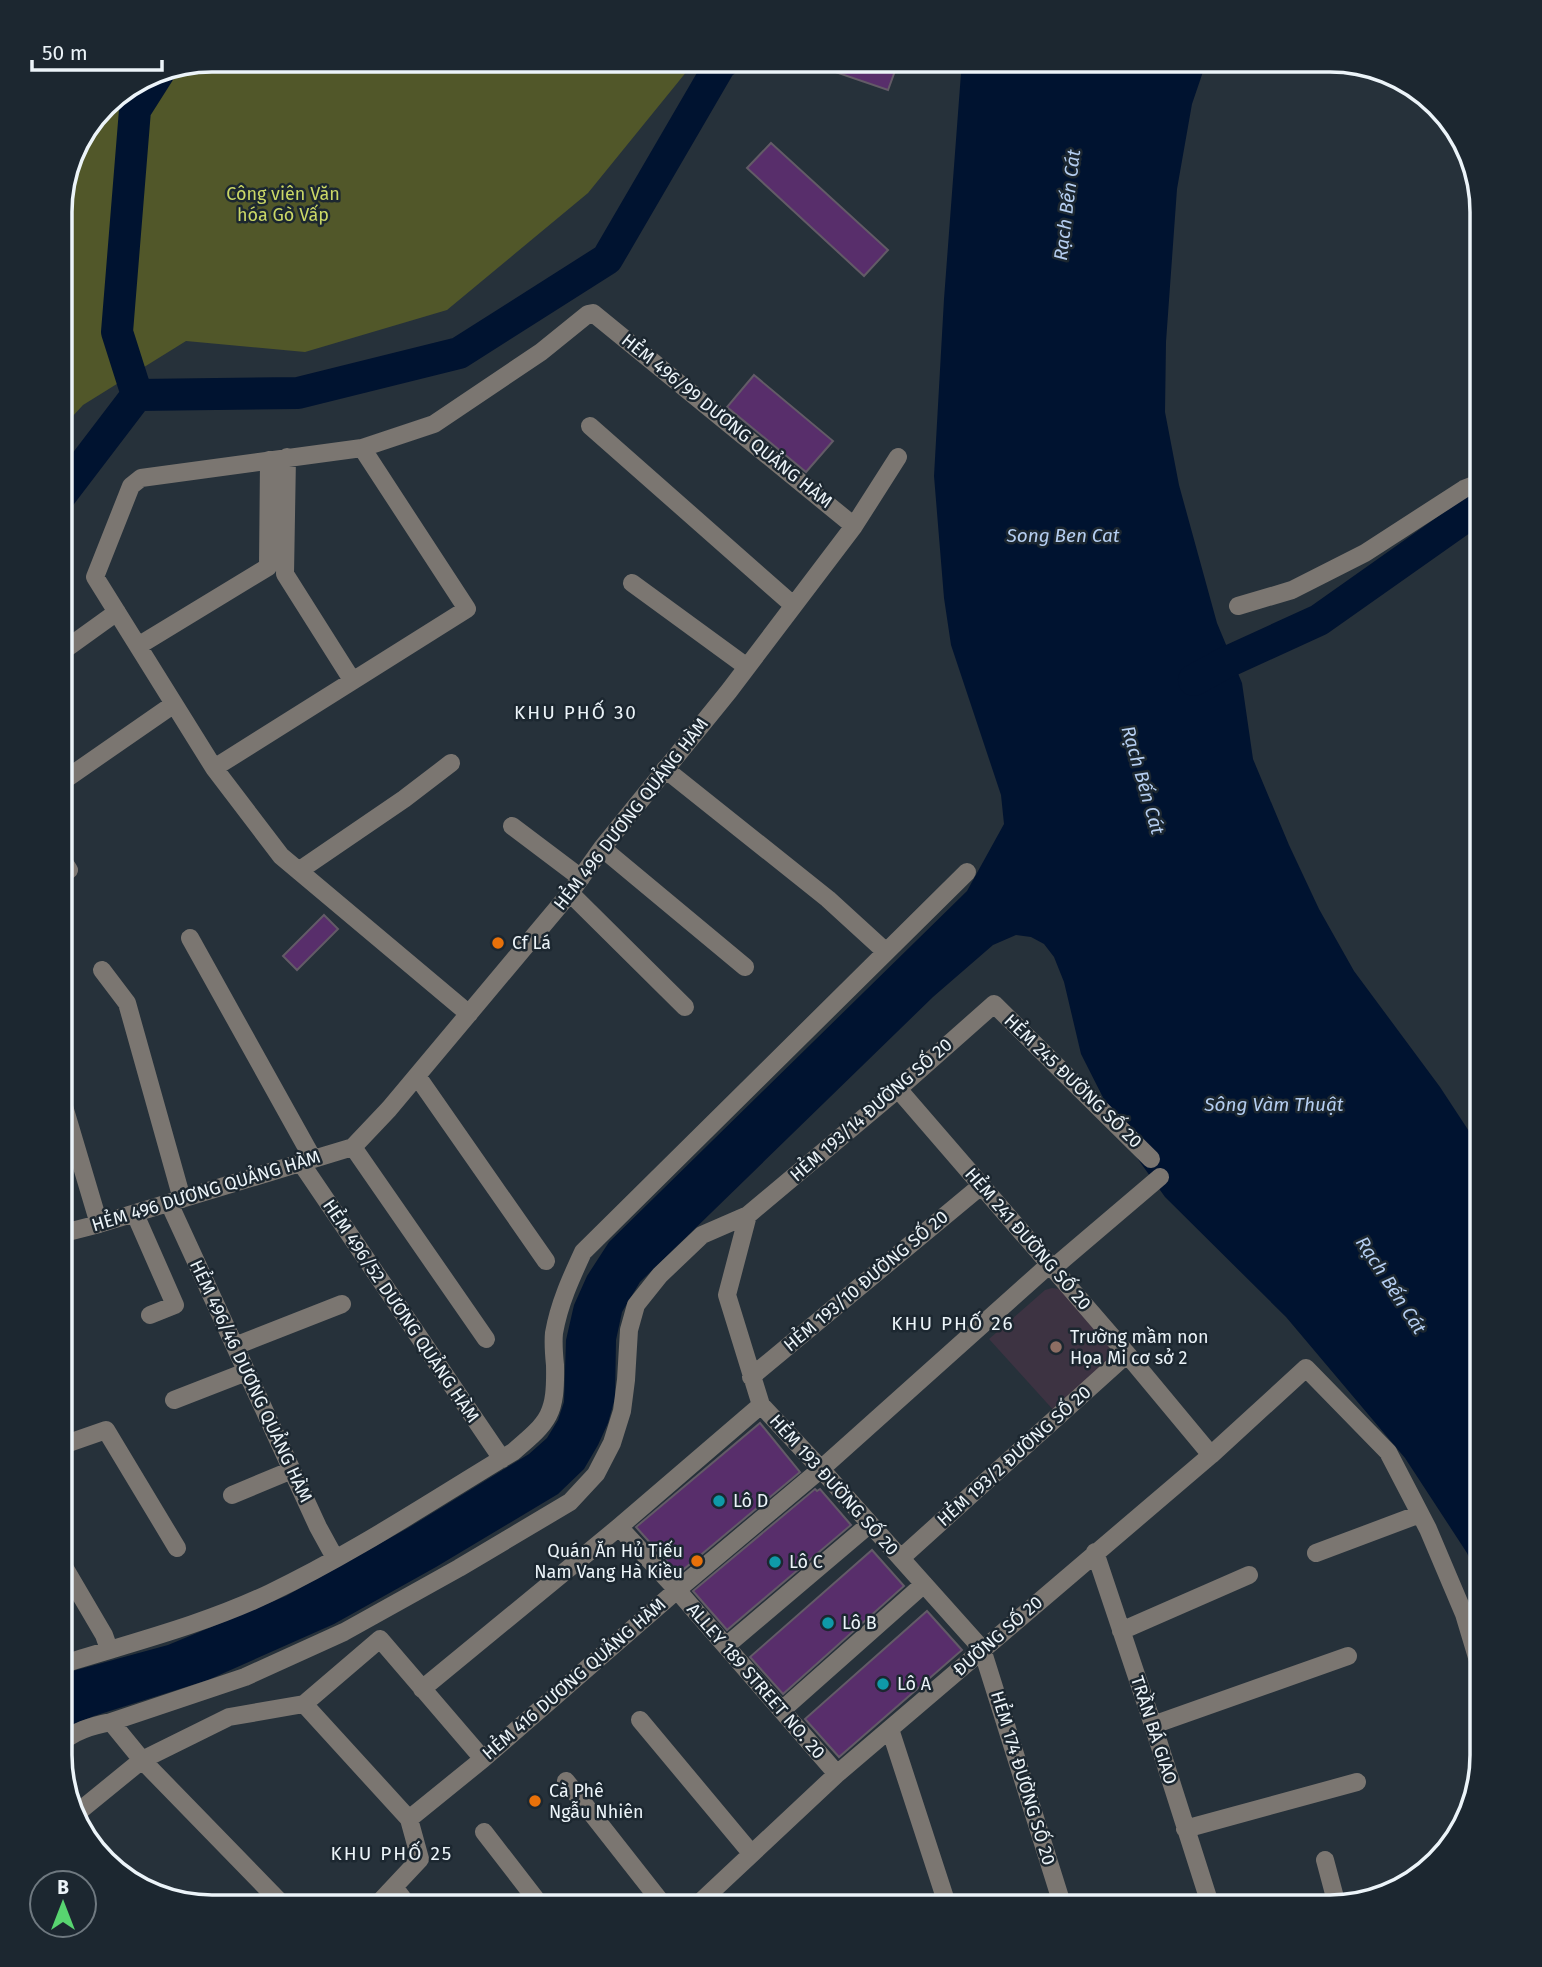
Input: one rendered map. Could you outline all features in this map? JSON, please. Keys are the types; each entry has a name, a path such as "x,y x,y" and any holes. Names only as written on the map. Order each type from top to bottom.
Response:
{"street":[{"name":"HẺM 496/99 DƯƠNG QUẢNG HÀM","path":"362,448 434,424 541,352 588,314 595,313 854,526"},
{"path":"590,426 793,605"},
{"path":"214,768 467,609 362,448 141,478 131,486 95,577 214,768 281,856 469,1014"},
{"path":"287,457 285,574 352,680"},
{"name":"HẺM 496 DƯƠNG QUẢNG HÀM","path":"72,1231 353,1147 390,1109 569,893 854,526 898,457"},
{"path":"268,567 269,460"},
{"path":"1238,606 1292,590 1365,553 1470,486"},
{"path":"268,567 285,574"},
{"path":"138,646 268,567"},
{"path":"632,583 747,667"},
{"path":"72,644 117,612"},
{"path":"72,775 174,704"},
{"path":"300,870 404,799 451,763"},
{"path":"666,769 828,899 887,952"},
{"path":"512,826 580,878"},
{"path":"602,848 745,967"},
{"path":"72,1661 191,1625 269,1593 335,1559 502,1459 539,1431 552,1409 555,1387 554,1336 563,1297 583,1252 967,872"},
{"path":"569,893 685,1007"},
{"name":"HẺM 496/52 DƯƠNG QUẢNG HÀM","path":"190,938 307,1161 502,1459"},
{"name":"HẺM 496/46 DƯƠNG QUẢNG HÀM","path":"102,970 127,1003 176,1201 234,1346 335,1559"},
{"name":"HẺM 193/14 ĐƯỜNG SỐ 20","path":"72,1734 245,1677 344,1632 460,1568 570,1502 596,1474 612,1443 622,1411 629,1330 636,1305 660,1275 702,1235 748,1215 994,1004"},
{"name":"HẺM 245 ĐƯỜNG SỐ 20","path":"994,1004 1152,1159"},
{"path":"416,1076 546,1261"},
{"name":"HẺM 241 ĐƯỜNG SỐ 20","path":"898,1088 1211,1455"},
{"path":"72,1133 99,1224"},
{"path":"353,1147 486,1339"},
{"name":"HẺM 416 DƯƠNG QUẢNG HÀM","path":"409,1819 483,1759 821,1469 1051,1266 1160,1177"},
{"name":"HẺM 193/10 ĐƯỜNG SỐ 20","path":"751,1377 982,1185"},
{"path":"135,1214 175,1305 150,1315"},
{"name":"HẺM 193 ĐƯỜNG SỐ 20","path":"748,1215 727,1295 761,1405 982,1649"},
{"path":"234,1346 342,1304"},
{"name":"HẺM 193/2 ĐƯỜNG SỐ 20","path":"901,1558 1127,1354"},
{"name":"ĐƯỜNG SỐ 20","path":"708,1895 837,1774 1211,1455 1306,1368 1388,1452 1420,1514"},
{"path":"174,1400 246,1372"},
{"path":"422,1689 619,1527 761,1405"},
{"path":"72,1442 106,1430 177,1548"},
{"path":"232,1495 292,1470"},
{"path":"1316,1552 1420,1514 1464,1614 1470,1634"},
{"path":"726,1646 870,1524"},
{"name":"ALLEY 189 STREET NO. 20","path":"619,1527 837,1774"},
{"name":"TRẦN BÁ GIAO","path":"1095,1552 1207,1895"},
{"path":"1121,1631 1249,1575"},
{"path":"72,1580 104,1635 109,1649"},
{"path":"782,1710 924,1584"},
{"path":"83,1809 142,1760 229,1717 304,1704 380,1639 483,1759"},
{"name":"HẺM 174 ĐƯỜNG SỐ 20","path":"982,1649 1059,1895"},
{"path":"1153,1725 1348,1656"},
{"path":"304,1704 409,1819 420,1859 387,1895"},
{"path":"640,1720 751,1853"},
{"path":"111,1722 142,1760 272,1895"},
{"path":"890,1729 944,1895"},
{"path":"566,1781 655,1895"},
{"path":"1185,1829 1357,1782"},
{"path":"484,1832 532,1895"},
{"path":"1325,1860 1335,1895"},
{"path":"394,1887 400,1895"}],"shaded area":[{"name":"Trường mầm non Họa Mi cơ sở 2","path":"1060,1289 1122,1354 1056,1413 989,1339 1045,1290"}],"green space":[{"name":"Công viên Văn hóa Gò Vấp","path":"202,72 686,72 588,193 447,310 305,352 186,341 83,405 72,417 74,184 86,150 95,134 119,106 142,90 184,74"}],"water":[{"path":"961,72 1203,72 1192,104 1177,189 1166,342 1165,412 1179,485 1217,623 1242,683 1253,759 1289,845 1319,909 1354,971 1440,1087 1470,1133 1470,1560 1405,1458 1286,1317 1165,1197 1125,1141 1081,1054 1064,982 1054,957 1044,944 1031,937 1016,935 993,945 933,997 640,1282 622,1312 616,1340 615,1398 608,1423 584,1469 558,1494 334,1624 208,1680 72,1725 72,1671 168,1645 286,1596 408,1528 529,1454 547,1438 558,1420 564,1402 566,1340 574,1305 587,1276 609,1242 967,891 1004,824 1001,795 951,645 944,598 934,476"}],"building":[{"path":"835,72 895,72 888,90"},
{"path":"771,143 888,250 864,276 747,168"},
{"path":"754,375 833,441 806,472 727,407"},
{"path":"324,915 338,929 297,970 283,956"},
{"name":"Lô D","path":"760,1423 800,1472 678,1574 636,1527"},
{"name":"Lô C","path":"815,1489 820,1489 851,1525 727,1630 693,1591"},
{"name":"Lô B","path":"872,1550 904,1586 783,1694 750,1657"},
{"name":"Lô A","path":"927,1611 962,1650 839,1757 805,1719"}],"waterway":[{"path":"150,86 135,110 117,332 137,395 298,393 459,353 607,259 716,72"},
{"path":"72,480 137,395"},
{"path":"1194,680 1319,620 1470,513"}],"place":[{"name":"Cf Lá","path":"498,943"},
{"name":"Trường mầm non Họa Mi cơ sở 2","path":"1056,1347"},
{"name":"Lô D","path":"719,1501"},
{"name":"Quán Ăn Hủ Tiếu Nam Vang Hà Kiều","path":"697,1561"},
{"name":"Lô C","path":"775,1562"},
{"name":"Lô B","path":"828,1623"},
{"name":"Lô A","path":"883,1684"},
{"name":"Cà Phê Ngẫu Nhiên","path":"535,1801"}],"district":[{"name":"KHU PHỐ 30","path":"576,712"},
{"name":"KHU PHỐ 26","path":"953,1323"},
{"name":"KHU PHỐ 25","path":"392,1853"}],"water label":[{"name":"Rạch Bến Cát","path":"1067,205"},
{"name":"Song Ben Cat","path":"1063,535"},
{"name":"Rạch Bến Cát","path":"1143,780"},
{"name":"Sông Vàm Thuật","path":"1274,1104"},
{"name":"Rạch Bến Cát","path":"1391,1285"}]}
